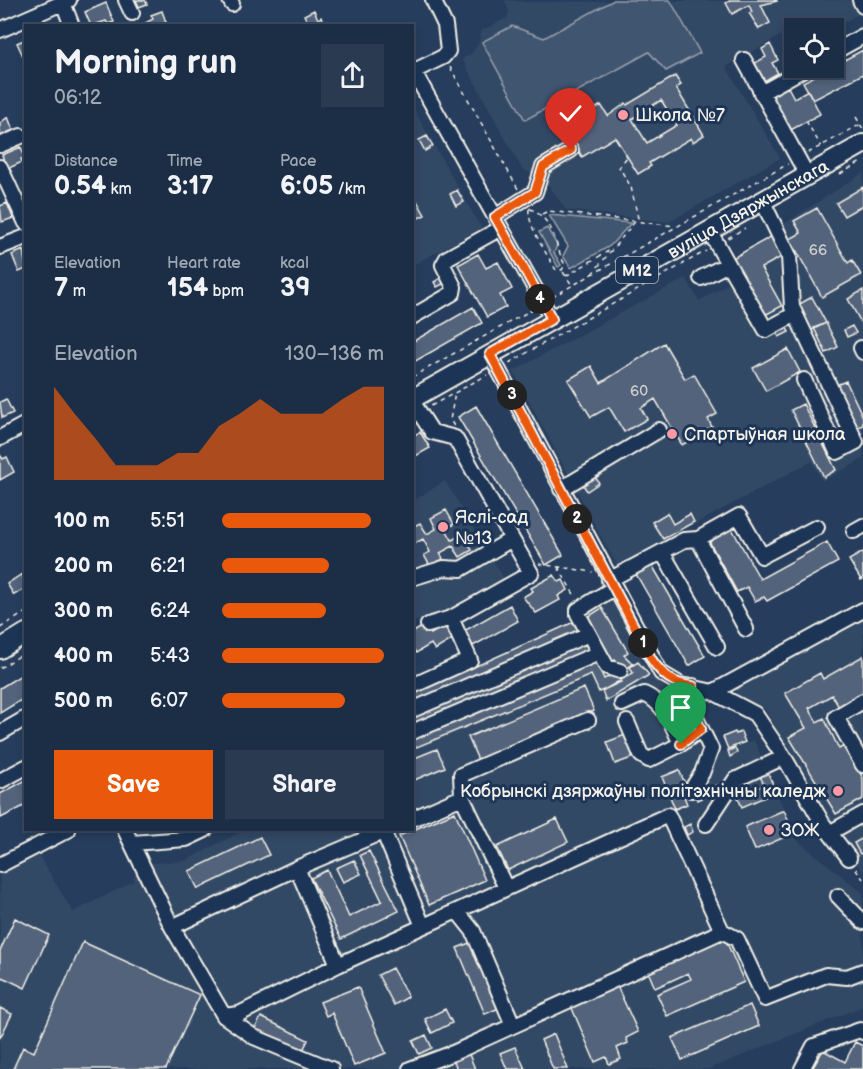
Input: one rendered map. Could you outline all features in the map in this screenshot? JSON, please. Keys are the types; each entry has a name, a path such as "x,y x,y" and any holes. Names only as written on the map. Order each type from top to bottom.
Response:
{"main road":[{"name":"вуліца Дзяржынскага","path":"415,404 495,361 547,311 713,237 762,200 863,144"},
{"path":"0,649 24,634"}],"street":[{"path":"126,0 132,13"},
{"path":"414,72 443,57 448,51 445,25 433,0"},
{"path":"860,0 863,6"},
{"path":"0,30 65,1 71,24"},
{"path":"844,46 863,36"},
{"path":"744,60 807,175"},
{"path":"414,74 547,311"},
{"path":"761,93 788,78"},
{"path":"0,145 21,136"},
{"path":"414,316 453,293 454,287 443,265 447,258 498,223 537,188 543,167 571,150"},
{"path":"0,167 24,219"},
{"path":"762,200 789,256 792,307 856,442 837,452 804,380"},
{"path":"713,237 766,330 795,314"},
{"path":"0,247 24,238"},
{"path":"701,278 728,264"},
{"path":"495,361 561,489 661,673 672,681 713,692 755,714 784,757 823,824 849,858"},
{"path":"415,404 432,432 455,438 531,573 452,618 428,625"},
{"path":"0,438 24,425"},
{"path":"561,489 659,430"},
{"path":"620,671 607,667 578,614 610,581 684,540 698,539 739,516 762,556 817,527"},
{"path":"414,577 444,568 461,569 512,539"},
{"path":"698,539 746,629"},
{"path":"662,552 717,647"},
{"path":"713,692 863,610"},
{"path":"414,685 470,660 452,618"},
{"path":"414,709 589,634"},
{"path":"414,731 599,653"},
{"path":"691,790 702,773 711,749 692,710 693,686"},
{"path":"622,704 644,694 655,699 666,713 681,744"},
{"path":"863,701 836,717 863,765"},
{"path":"0,733 24,719"},
{"path":"506,888 462,797 461,775 588,720"},
{"path":"627,722 645,759 681,744 701,729"},
{"path":"706,824 735,780 784,757"},
{"path":"0,781 24,768"},
{"path":"414,818 462,797"},
{"path":"831,832 863,814"},
{"path":"224,1016 239,1014 338,965 668,815 722,931 737,939 765,999 826,975 847,976 863,971"},
{"path":"0,865 66,831"},
{"path":"126,831 172,927 224,1016 254,1037 331,1069"},
{"path":"132,843 186,839 203,831"},
{"path":"172,927 297,868 383,831"},
{"path":"385,831 423,926"},
{"path":"297,868 338,965"},
{"path":"838,896 863,922"},
{"path":"457,911 473,931 513,1025"},
{"path":"410,1069 722,931"},
{"path":"802,1069 814,1046 860,1030 863,1032"}],"path":[{"path":"450,62 524,200"},
{"path":"856,117 863,129"},
{"path":"807,122 821,146"},
{"path":"414,377 547,311 572,286 862,124"},
{"path":"589,277 638,218 631,187 619,167 627,157"},
{"path":"837,176 863,161"},
{"path":"529,208 542,214 559,244 559,253 565,265 562,270 556,270 544,249 532,226 529,208"},
{"path":"542,214 548,211 676,226"},
{"path":"415,404 455,393 495,361 713,237 748,226"},
{"path":"566,276 613,248"},
{"path":"562,270 572,286"},
{"path":"455,393 450,420 456,430"},
{"path":"531,561 546,567 558,567 610,581"},
{"path":"558,567 582,608"},
{"path":"0,628 24,613"},
{"path":"0,668 24,653"},
{"path":"849,858 863,879"}],"shaded area":[{"name":"Школа №7","path":"505,0 525,2 851,0 859,14 844,22 844,18 784,18 784,40 781,35 726,67 780,158 669,222 566,210 545,180 522,169 462,59 472,53 479,43 481,31 507,18 509,12"},
{"path":"614,0 670,0 700,53 666,71 649,52 525,120 482,42 512,26 544,38"},
{"path":"414,110 481,228 414,264"},
{"name":"Спартыўная школа","path":"863,173 863,459 822,481 812,461 617,566 513,371 686,278 699,301 741,276 731,259 774,235 781,226"},
{"path":"549,215 631,223 610,246 571,268 563,256 568,246"},
{"path":"547,228 557,245 554,253 561,265 558,267 539,232"},
{"name":"Яслі-сад №13","path":"445,481 505,580 447,615 414,622 414,500"},
{"path":"611,598 649,675 674,695 713,760 716,755 754,740 797,840 863,893 863,1006 709,1069 0,1069 0,857 30,841 73,912 134,881 135,864 185,861 242,831 414,831 414,695 576,621"},
{"name":"Кобрынскі дзяржаўны політэхнічны каледж","path":"863,616 863,873 764,708 740,699 734,688"}],"building":[{"path":"136,0 145,0 147,4 139,7"},
{"path":"731,0 777,1 761,5 770,23 759,29 749,13 752,12 749,5 732,14 726,3"},
{"path":"106,3 114,22 90,24 85,12"},
{"path":"314,10 318,19 321,17 325,24 309,24 304,15"},
{"path":"162,11 166,22 144,24 153,19 151,15"},
{"path":"24,40 24,58 17,43"},
{"path":"770,44 778,60 772,63 778,73 764,81 755,63 766,57 762,49"},
{"path":"863,50 863,74 813,100 803,82 810,78 844,78 844,60"},
{"path":"675,76 681,85 676,88 704,135 693,142 691,138 649,163 651,166 638,174 615,137 582,157 566,126 601,105 608,116 626,103 627,105","holes":["661,100 677,125 647,143 632,119"]},
{"path":"788,87 794,98 808,90 820,114 789,131 770,96"},
{"path":"8,117 13,130 0,136 0,123"},
{"path":"427,136 433,146 425,151 419,140"},
{"path":"21,147 24,158 21,159 22,162 7,169 2,155"},
{"path":"863,187 863,205 844,216 836,203"},
{"path":"457,190 464,202 456,206 450,194"},
{"path":"416,199 425,215 414,220 414,200"},
{"path":"7,203 13,218 2,222 0,206"},
{"path":"817,208 848,263 852,260 861,275 822,297 790,239 801,233 794,221"},
{"path":"774,235 785,255 761,268 782,306 763,316 731,259"},
{"path":"23,250 24,270 19,272 12,255"},
{"path":"478,254 486,268 498,262 512,289 500,295 506,307 487,317 458,265"},
{"path":"442,277 445,283 437,287 434,282"},
{"path":"863,290 863,326 848,299"},
{"path":"812,297 826,323 810,331 796,306"},
{"path":"473,307 482,323 414,362 414,341"},
{"path":"826,323 838,347 826,353 814,328"},
{"path":"784,324 789,332 779,337 775,329"},
{"path":"852,326 856,333 847,337 844,330"},
{"path":"664,343 685,379 694,374 717,414 708,419 712,427 682,445 655,399 641,408 647,419 624,432 609,407 591,417 568,380 591,366 601,383"},
{"path":"788,349 800,372 766,391 753,368"},
{"path":"846,381 863,417 863,425 854,429 834,386"},
{"path":"6,399 13,413 2,418 0,402"},
{"path":"803,404 836,470 824,477 791,410"},
{"path":"476,406 563,555 546,565 458,417"},
{"path":"420,432 430,448 414,457 414,435"},
{"path":"0,455 3,459 7,457 14,472 0,480"},
{"path":"594,475 599,483 587,491 582,483"},
{"path":"446,510 454,524 446,529 452,540 463,534 472,550 460,557 453,546 440,553 443,559 430,566 424,555 430,552 423,539 414,544 414,526 420,523 427,534 436,529 431,518"},
{"path":"667,513 673,524 690,514 694,522 663,539 652,522"},
{"path":"731,527 760,579 827,542 838,562 767,601 764,597 755,601 747,587 737,592 708,539"},
{"path":"863,552 863,579 861,580 849,560"},
{"path":"652,565 705,656 689,666 636,574"},
{"path":"22,574 24,589 14,595 7,584"},
{"path":"554,575 559,582 563,580 568,590 558,596 560,600 536,613 523,597 533,591 531,588"},
{"path":"510,605 518,621 473,646 464,631"},
{"path":"602,608 628,652 624,655 633,664 624,670 615,660 611,662 586,618"},
{"path":"576,621 581,631 414,704 414,694"},
{"path":"425,625 431,634 444,626 453,639 435,650 431,644 416,653 414,632"},
{"path":"585,642 589,651 414,725 414,714"},
{"path":"863,656 863,695 840,709 832,695 809,708 817,722 824,718 839,749 844,746 863,778 863,799 836,814 789,737 806,728 785,693 820,673 823,679"},
{"path":"596,661 604,679 616,673 621,682 599,692 591,675 414,748 414,736"},
{"path":"638,662 649,675 606,701 602,691 633,673 630,667"},
{"path":"24,673 24,698 0,713 0,688"},
{"path":"584,688 594,711 478,760 468,737"},
{"path":"674,695 694,730 687,734 682,725 677,728 662,702"},
{"path":"735,732 736,734 741,732 745,742 728,749 723,737"},
{"path":"628,734 637,756 615,764 607,742"},
{"path":"735,748 737,753 730,757 728,751"},
{"path":"437,749 445,767 414,780 414,758"},
{"path":"679,770 686,786 681,789 687,804 675,809 662,777"},
{"path":"768,773 776,792 742,807 736,793 744,789 740,780 745,778 751,791 764,785 760,776"},
{"path":"24,781 24,806 1,818 0,794"},
{"path":"717,785 719,790 697,800 695,795"},
{"name":"ЗОЖ","path":"784,810 794,833 755,850 745,827"},
{"path":"455,812 485,880 429,905 399,836"},
{"path":"557,819 568,842 508,870 497,847"},
{"path":"690,824 693,832 687,835 684,827"},
{"path":"260,837 269,855 198,889 189,871"},
{"path":"863,838 863,852 860,854 854,843"},
{"path":"369,851 399,911 341,939 311,878 327,870 349,917 382,901 360,855"},
{"path":"354,860 361,874 343,882 336,868"},
{"path":"15,918 49,935 25,988 0,976 0,951"},
{"path":"724,936 744,982 667,1016 657,994 691,979 688,973 655,988 647,969"},
{"path":"83,942 200,995 166,1069 13,1069 23,1047 34,1052"},
{"path":"472,942 499,1008 485,1014 457,948"},
{"path":"392,968 408,997 394,1005 378,975"},
{"path":"617,986 638,1032 626,1038 628,1043 617,1048 621,1059 609,1064 606,1057 595,1062 571,1006"},
{"path":"358,987 386,1053 354,1066 332,1013 326,1016 320,1002"},
{"path":"750,1005 759,1026 682,1060 672,1038"},
{"path":"0,1008 12,1014 0,1038"},
{"path":"445,1009 452,1023 432,1033 425,1019"},
{"path":"261,1017 308,1040 302,1052 255,1029"},
{"path":"554,1034 568,1069 553,1069 541,1040"},
{"path":"426,1035 432,1048 419,1054 413,1041"},
{"path":"855,1042 863,1046 863,1069 812,1069 823,1050 845,1062"},
{"path":"515,1047 525,1069 507,1069 500,1053"},
{"path":"468,1052 475,1069 457,1069 453,1059"}],"place":[{"name":"Школа №7","path":"623,115"},
{"name":"Спартыўная школа","path":"672,434"},
{"name":"Яслі-сад №13","path":"443,527"},
{"name":"Кобрынскі дзяржаўны політэхнічны каледж","path":"838,791"},
{"name":"ЗОЖ","path":"769,830"}],"route":[{"path":"571,150 543,167 538,176 535,192 495,217 552,319 490,354 652,660 661,673 672,681 681,685 693,686 692,710 701,729 681,744"}]}
